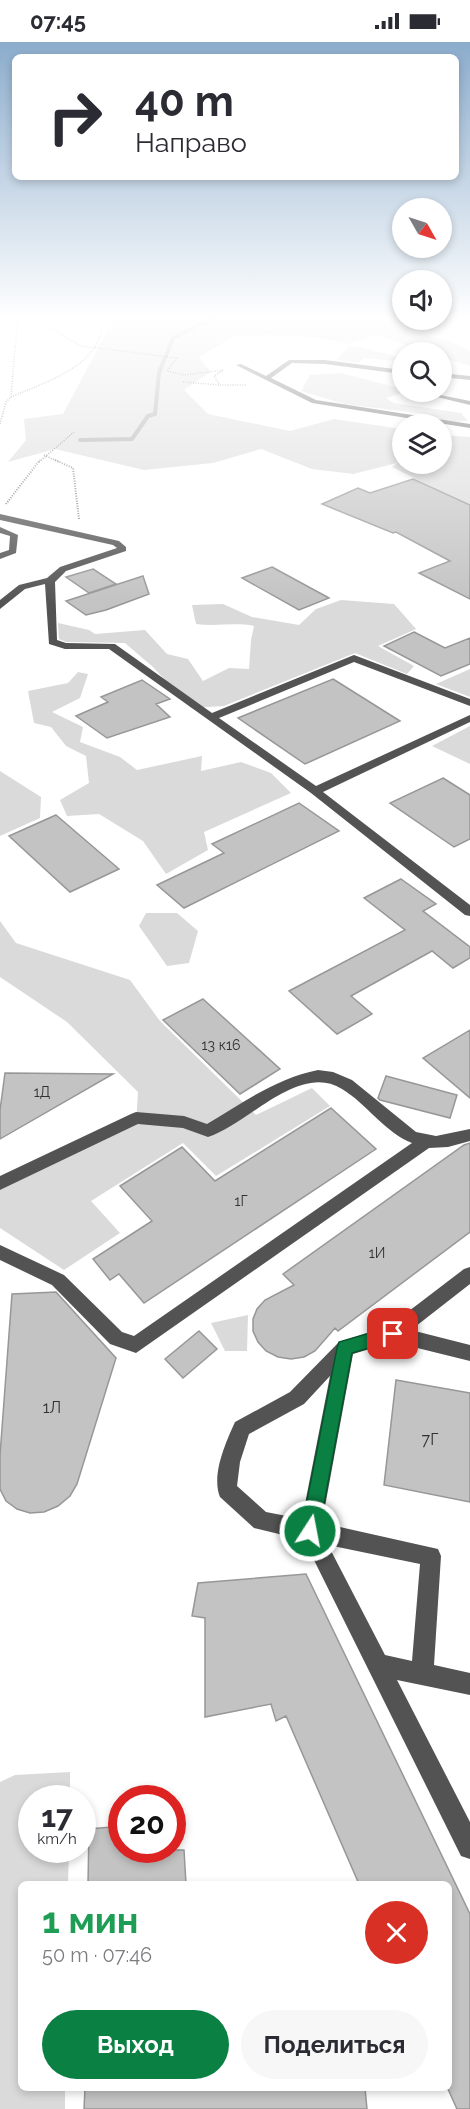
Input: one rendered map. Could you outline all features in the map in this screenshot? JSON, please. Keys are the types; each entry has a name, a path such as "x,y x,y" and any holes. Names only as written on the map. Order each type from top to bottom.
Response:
{"lane":[{"path":"382,411 470,426"},
{"path":"0,517 116,543 123,549 63,569 50,581 33,582 9,593 0,606"},
{"path":"0,530 14,535 13,550 0,556"},
{"path":"50,581 52,642 65,646 111,646 315,791 470,912"},
{"path":"211,717 354,658 470,703"},
{"path":"315,791 470,718"},
{"path":"0,1183 136,1118 184,1122 208,1131 293,1083 317,1076 338,1078 407,1133 425,1142 455,1140 470,1135"},
{"path":"0,1252 58,1280 116,1338 136,1345 425,1142"},
{"path":"422,1674 431,1556 261,1521 227,1490 230,1462 242,1428 297,1398 345,1348 393,1334 470,1274"},
{"path":"393,1334 470,1353"},
{"path":"345,1348 310,1531 470,1847"},
{"path":"378,1665 470,1684"}],"path":[{"path":"0,512 44,455 74,432"},
{"path":"44,455 73,468 80,535"}],"shaded area":[{"path":"64,411 205,411 208,414 290,431 334,419 392,428 392,464 353,474 312,469 261,449 213,463 144,470 55,449 8,462 26,440 24,419 63,414"},
{"path":"404,411 461,413 468,421 452,422 452,414"},
{"path":"452,436 470,437 470,506 406,474 452,474"},
{"path":"341,600 394,604 416,629 378,646 414,666 407,674 355,653 224,706 191,708 153,667 125,643 66,642 59,639 58,623 89,630 95,634 145,630 167,654 188,659 203,681 229,668 249,669 254,626 196,624 192,605 223,604 252,617 299,625 316,609"},
{"path":"470,669 470,697 436,684"},
{"path":"78,672 88,674 80,698 52,712 83,727 80,742 120,757 137,770 202,756 201,771 241,762 271,773 291,793 204,832 208,850 166,874 143,841 99,814 67,816 60,800 89,783 86,756 66,746 51,727 34,723 28,691 68,683"},
{"path":"470,726 470,764 432,746"},
{"path":"0,771 41,797 40,818 0,836"},
{"path":"146,913 177,913 198,931 189,963 167,966 139,926"},
{"path":"0,921 16,943 130,980 160,1021 256,1115 312,1088 330,1106 216,1176 183,1143 91,1201 120,1233 64,1270 0,1228 0,1190 136,1125 138,1092 67,1022 0,977"},
{"path":"248,1315 247,1351 225,1351 211,1323"},
{"path":"70,1772 70,1785 18,1785 18,1863 69,1863 68,1881 18,1881 18,2091 65,2091 65,2109 0,2109 0,1782 15,1775"}],"building":[{"path":"413,479 470,505 470,599 419,573 450,561 396,532 393,533 322,504 358,488 370,493"},
{"path":"272,567 329,598 299,610 242,578"},
{"path":"93,569 116,584 89,593 66,577"},
{"path":"143,576 149,594 106,610 86,615 66,601"},
{"path":"414,632 445,648 470,638 470,664 441,676 384,646"},
{"path":"333,679 400,721 305,764 238,718"},
{"path":"142,680 170,699 156,704 170,717 107,738 76,716 108,702 101,697"},
{"path":"443,778 470,795 470,839 454,847 390,803"},
{"path":"299,803 339,831 184,908 157,885 224,853 212,844"},
{"path":"56,815 119,869 70,892 9,836"},
{"path":"401,879 436,904 423,911 470,947 470,958 453,968 432,951 351,996 372,1014 337,1034 289,991 405,930 364,898"},
{"path":"203,999 280,1069 240,1094 163,1020"},
{"path":"470,1030 470,1098 423,1058"},
{"path":"5,1073 113,1074 0,1139 0,1110"},
{"path":"386,1076 457,1095 450,1118 380,1100 378,1098"},
{"path":"331,1108 376,1149 144,1303 119,1274 110,1280 93,1259 152,1221 120,1186 182,1147 215,1181"},
{"path":"470,1143 470,1232 338,1331 335,1328 315,1351 304,1357 291,1359 278,1357 266,1351 258,1342 253,1331 253,1319 257,1309 265,1300 294,1285 283,1274 464,1145"},
{"path":"56,1292 116,1358 77,1484 70,1496 58,1506 44,1512 30,1513 17,1509 6,1501 0,1489 0,1455 12,1294"},
{"path":"199,1331 217,1349 183,1378 165,1359"},
{"path":"396,1380 470,1393 470,1502 384,1485"},
{"path":"306,1574 470,1914 470,2109 457,2109 449,2091 452,2091 452,1881 358,1881 286,1716 276,1721 271,1704 205,1717 205,1618 192,1616 198,1583"},
{"path":"108,1827 108,1863 185,1863 186,1881 88,1881 88,1863 96,1863 96,1828"},
{"path":"85,2091 365,2091 367,2109 84,2109"}],"waterway":[{"path":"80,440 132,439 148,416 155,414 155,411"}],"route":[{"path":"310,1531 345,1348 393,1334"}]}
